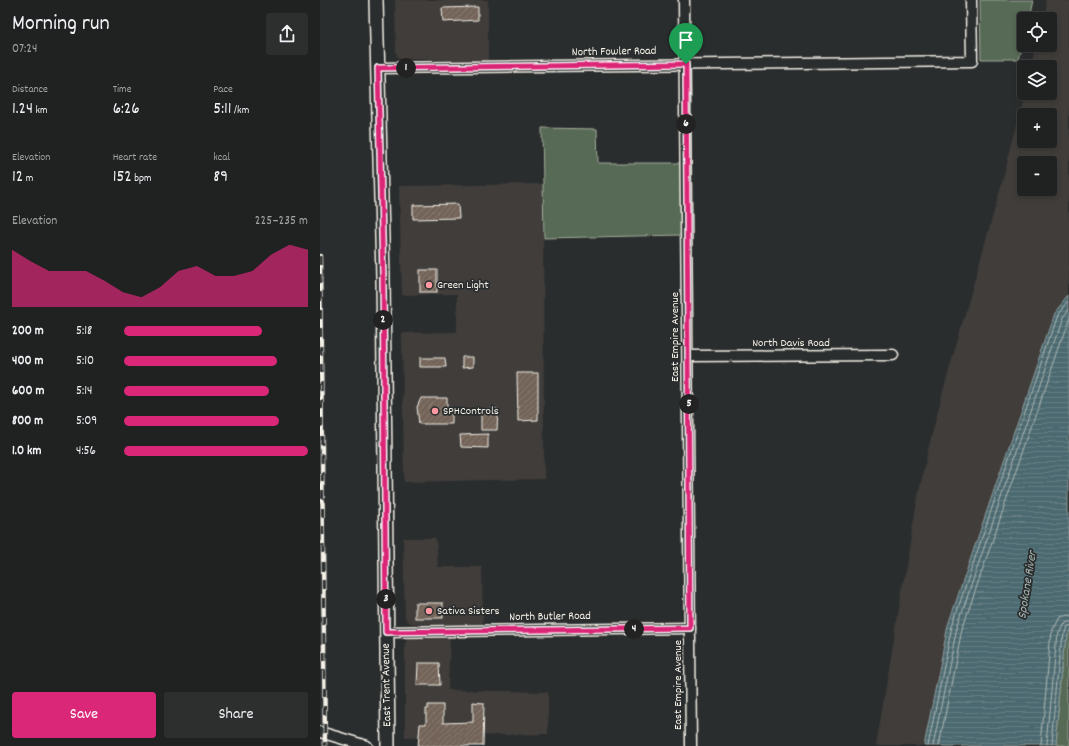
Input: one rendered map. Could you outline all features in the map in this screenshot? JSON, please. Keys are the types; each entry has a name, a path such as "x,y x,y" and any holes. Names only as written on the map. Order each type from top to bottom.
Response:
{"main road":[{"name":"East Trent Avenue","path":"376,0 383,277 388,746"}],"street":[{"name":"East Empire Avenue","path":"684,0 686,64 691,746"},
{"name":"North Fowler Road","path":"378,68 972,61 971,0"},
{"name":"North Davis Road","path":"688,356 893,355"},
{"name":"North Butler Road","path":"386,632 690,628"},
{"path":"320,732 367,746"}],"shaded area":[{"path":"395,0 488,0 488,61 399,59 396,54"},
{"path":"1046,0 1069,0 1069,296 1054,314 948,625 924,746 876,746 917,501 927,454 1017,124 1017,148 1057,148 1057,108 1021,108 1023,100 1057,100 1057,60 1033,60 1034,52 1057,52 1057,12 1043,12"},
{"path":"543,184 544,479 404,482 402,333 457,332 457,294 402,295 399,186"},
{"path":"403,538 436,538 438,567 482,567 483,625 413,624 407,621 405,617"},
{"path":"450,635 448,690 548,692 548,734 405,737 405,644 408,638 412,636"}],"green space":[{"path":"980,0 1032,0 1029,12 1017,12 1017,52 1020,52 1018,59 981,59"},
{"path":"542,128 597,129 598,163 680,163 682,235 544,238"},
{"path":"1069,623 1069,746 1056,746 1066,635"}],"water":[{"name":"Spokane River","path":"1069,296 1069,623 1066,635 1056,746 924,746 948,625 1054,314"}],"building":[{"path":"478,7 478,20 443,22 442,8"},
{"path":"458,204 459,218 413,219 413,205"},
{"name":"Green Light","path":"420,270 437,270 437,292 420,292"},
{"path":"462,357 473,357 473,367 462,368"},
{"path":"420,358 445,358 446,367 420,367"},
{"path":"517,373 538,373 538,420 518,421"},
{"name":"SPHControls","path":"421,398 447,398 447,408 452,408 452,424 419,424 417,407"},
{"path":"481,409 498,409 497,430 481,430"},
{"path":"488,434 488,448 461,447 460,435"},
{"name":"Sativa Sisters","path":"415,603 443,603 443,618 415,618"},
{"path":"418,663 439,663 440,685 417,685"},
{"path":"473,702 484,703 483,746 418,746 420,724 426,724 426,709 428,709 428,705 443,705 443,723 473,722"}],"railway":[{"path":"320,256 325,746"}],"place":[{"name":"Green Light","path":"429,285"},
{"name":"SPHControls","path":"435,411"},
{"name":"Sativa Sisters","path":"429,611"}],"route":[{"path":"686,64 690,628 386,632 383,277 378,68 686,64"}]}
